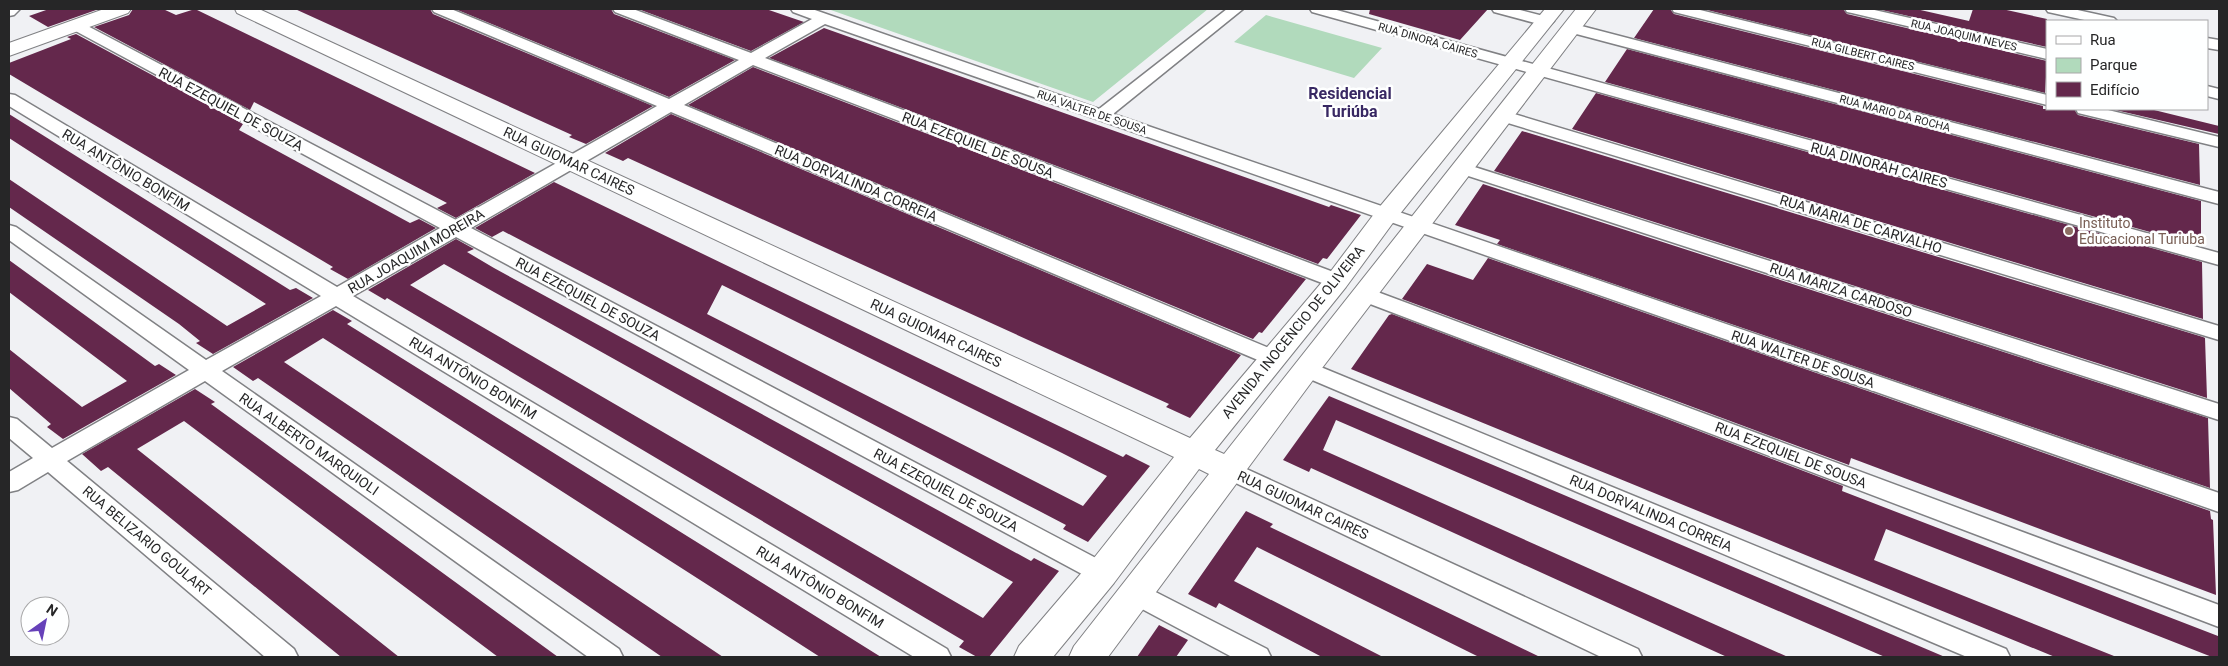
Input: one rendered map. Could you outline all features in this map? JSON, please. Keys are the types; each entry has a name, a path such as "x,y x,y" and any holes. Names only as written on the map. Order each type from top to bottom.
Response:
{"street":[{"path":"9,12 13,9"},
{"path":"9,40 93,9"},
{"path":"9,50 120,9"},
{"name":"RUA GUIOMAR CAIRES","path":"244,9 1628,657"},
{"name":"RUA DORVALINDA CORREIA","path":"439,9 1272,358"},
{"name":"RUA EZEQUIEL DE SOUSA","path":"620,9 1336,281"},
{"name":"RUA VALTER DE SOUSA","path":"798,9 1386,215"},
{"path":"1101,115 1236,9"},
{"name":"RUA DINORA CAIRES","path":"1317,9 1538,71"},
{"path":"1499,9 1550,15"},
{"path":"1087,657 1306,369 1586,9"},
{"name":"RUA GILBERT CAIRES","path":"1679,9 2046,100"},
{"name":"RUA JOAQUIM NEVES","path":"1852,9 2046,54"},
{"path":"2053,9 2104,20"},
{"name":"AVENIDA INOCENCIO DE OLIVEIRA","path":"1032,657 1102,573 1194,454 1336,281 1386,215 1550,15"},
{"name":"RUA JOAQUIM MOREIRA","path":"9,483 824,18"},
{"name":"RUA EZEQUIEL DE SOUZA","path":"75,26 1102,573"},
{"name":"RUA MARIO DA ROCHA","path":"1570,28 2219,198"},
{"name":"RUA DINORAH CAIRES","path":"1538,71 2219,259"},
{"name":"RUA ANTÔNIO BONFIM","path":"9,99 937,657"},
{"path":"2088,110 2219,142"},
{"name":"RUA MARIA DE CARVALHO","path":"1504,116 2219,333"},
{"name":"RUA MARIZA CARDOSO","path":"1462,168 2219,412"},
{"name":"RUA WALTER DE SOUSA","path":"1386,215 2219,503"},
{"name":"RUA ALBERTO MARQUIOLI","path":"9,231 609,657"},
{"name":"RUA EZEQUIEL DE SOUSA","path":"1364,294 2219,616"},
{"name":"RUA DORVALINDA CORREIA","path":"1306,369 1996,657"},
{"name":"RUA BELIZARIO GOULART","path":"9,425 284,657"},
{"path":"1136,592 1257,657"}],"green space":[{"path":"828,9 1208,9 1093,102"},
{"path":"1266,15 1382,48 1354,78 1234,42"}],"building":[{"path":"49,9 99,9 48,27 29,16"},
{"path":"133,9 163,9 176,15 195,9 535,173 456,218 437,208 447,203 254,102 250,110 94,27 129,15"},
{"path":"295,9 430,9 433,14 653,106 586,144 569,137 572,135"},
{"path":"455,9 611,9 614,14 735,60 669,97"},
{"path":"638,9 766,9 804,22 751,51"},
{"path":"1370,9 1488,9 1460,40 1369,14"},
{"path":"1654,9 1670,9 1674,14 2043,106 2043,109 2046,110 2075,110 2078,115 2199,144 2200,185 1634,38"},
{"path":"1703,9 1843,9 1847,14 2046,61 2045,93"},
{"path":"1877,9 1916,9 1969,21 1973,9 2002,9 2047,19 2046,47"},
{"path":"824,28 1329,207 1331,205 1361,215 1327,259 1323,258 1318,264 769,58"},
{"path":"76,34 243,124 239,130 410,223 419,219 436,228 348,279 330,269 333,267 9,74 9,63 71,39 67,37"},
{"path":"1627,49 2201,201 2201,246 1605,82"},
{"path":"753,67 1306,279 1262,333 1259,332 1253,339 688,105"},
{"path":"1596,93 2202,262 2203,319 1572,129"},
{"path":"2115,110 2154,110 2219,126 2219,134"},
{"path":"9,114 290,290 296,288 313,298 213,354 196,343 200,341 179,324 9,207 9,179 227,326 266,304 9,138"},
{"path":"671,114 1241,355 1190,418 1166,407 1169,404 628,158 623,161 605,153"},
{"path":"1522,131 2203,337 2205,338 2207,398 1494,171"},
{"path":"554,182 1123,457 1126,454 1150,466 1088,542 1063,529 1066,525 503,231 492,237 475,228","holes":["722,285 1107,476 1083,506 707,314"]},
{"path":"1483,184 2208,418 2210,488 1497,244 1500,240 1455,225"},
{"path":"456,239 474,249 467,252 494,268 1031,561 1034,558 1059,571 989,657 977,657 959,647 964,641 387,298 385,300 368,290","holes":["444,264 1013,582 983,618 410,285"]},
{"path":"1488,258 2210,511 2211,519 2213,520 2216,595 1851,458 1849,465 1402,299 1427,264 1473,280"},
{"path":"9,260 155,366 159,364 176,375 63,439 47,427 51,424 9,388 9,349 82,407 127,381 9,292"},
{"path":"333,310 352,321 347,324 881,657 820,657 323,338 284,362 723,657 662,657 258,378 253,381 233,367"},
{"path":"1392,314 1843,486 1842,491 2218,636 2219,657 2212,657 1886,529 1874,560 2114,656 2055,657 1351,369 1389,315"},
{"path":"195,389 215,402 211,404 558,657 498,657 184,421 137,449 399,657 341,657 108,467 101,471 82,454"},
{"path":"1329,396 1945,657 1885,657 1336,420 1323,450 1788,657 1727,657 1311,468 1309,472 1283,460"},
{"path":"1246,511 1273,524 1270,527 1540,657 1479,657 1257,547 1234,581 1383,657 1322,657 1219,603 1216,608 1188,594"},
{"path":"1159,625 1188,640 1176,657 1137,657"}],"place":[{"name":"Instituto Educacional Turiuba","path":"2069,231"}],"district":[{"name":"Residencial Turiúba","path":"1350,102"}]}
